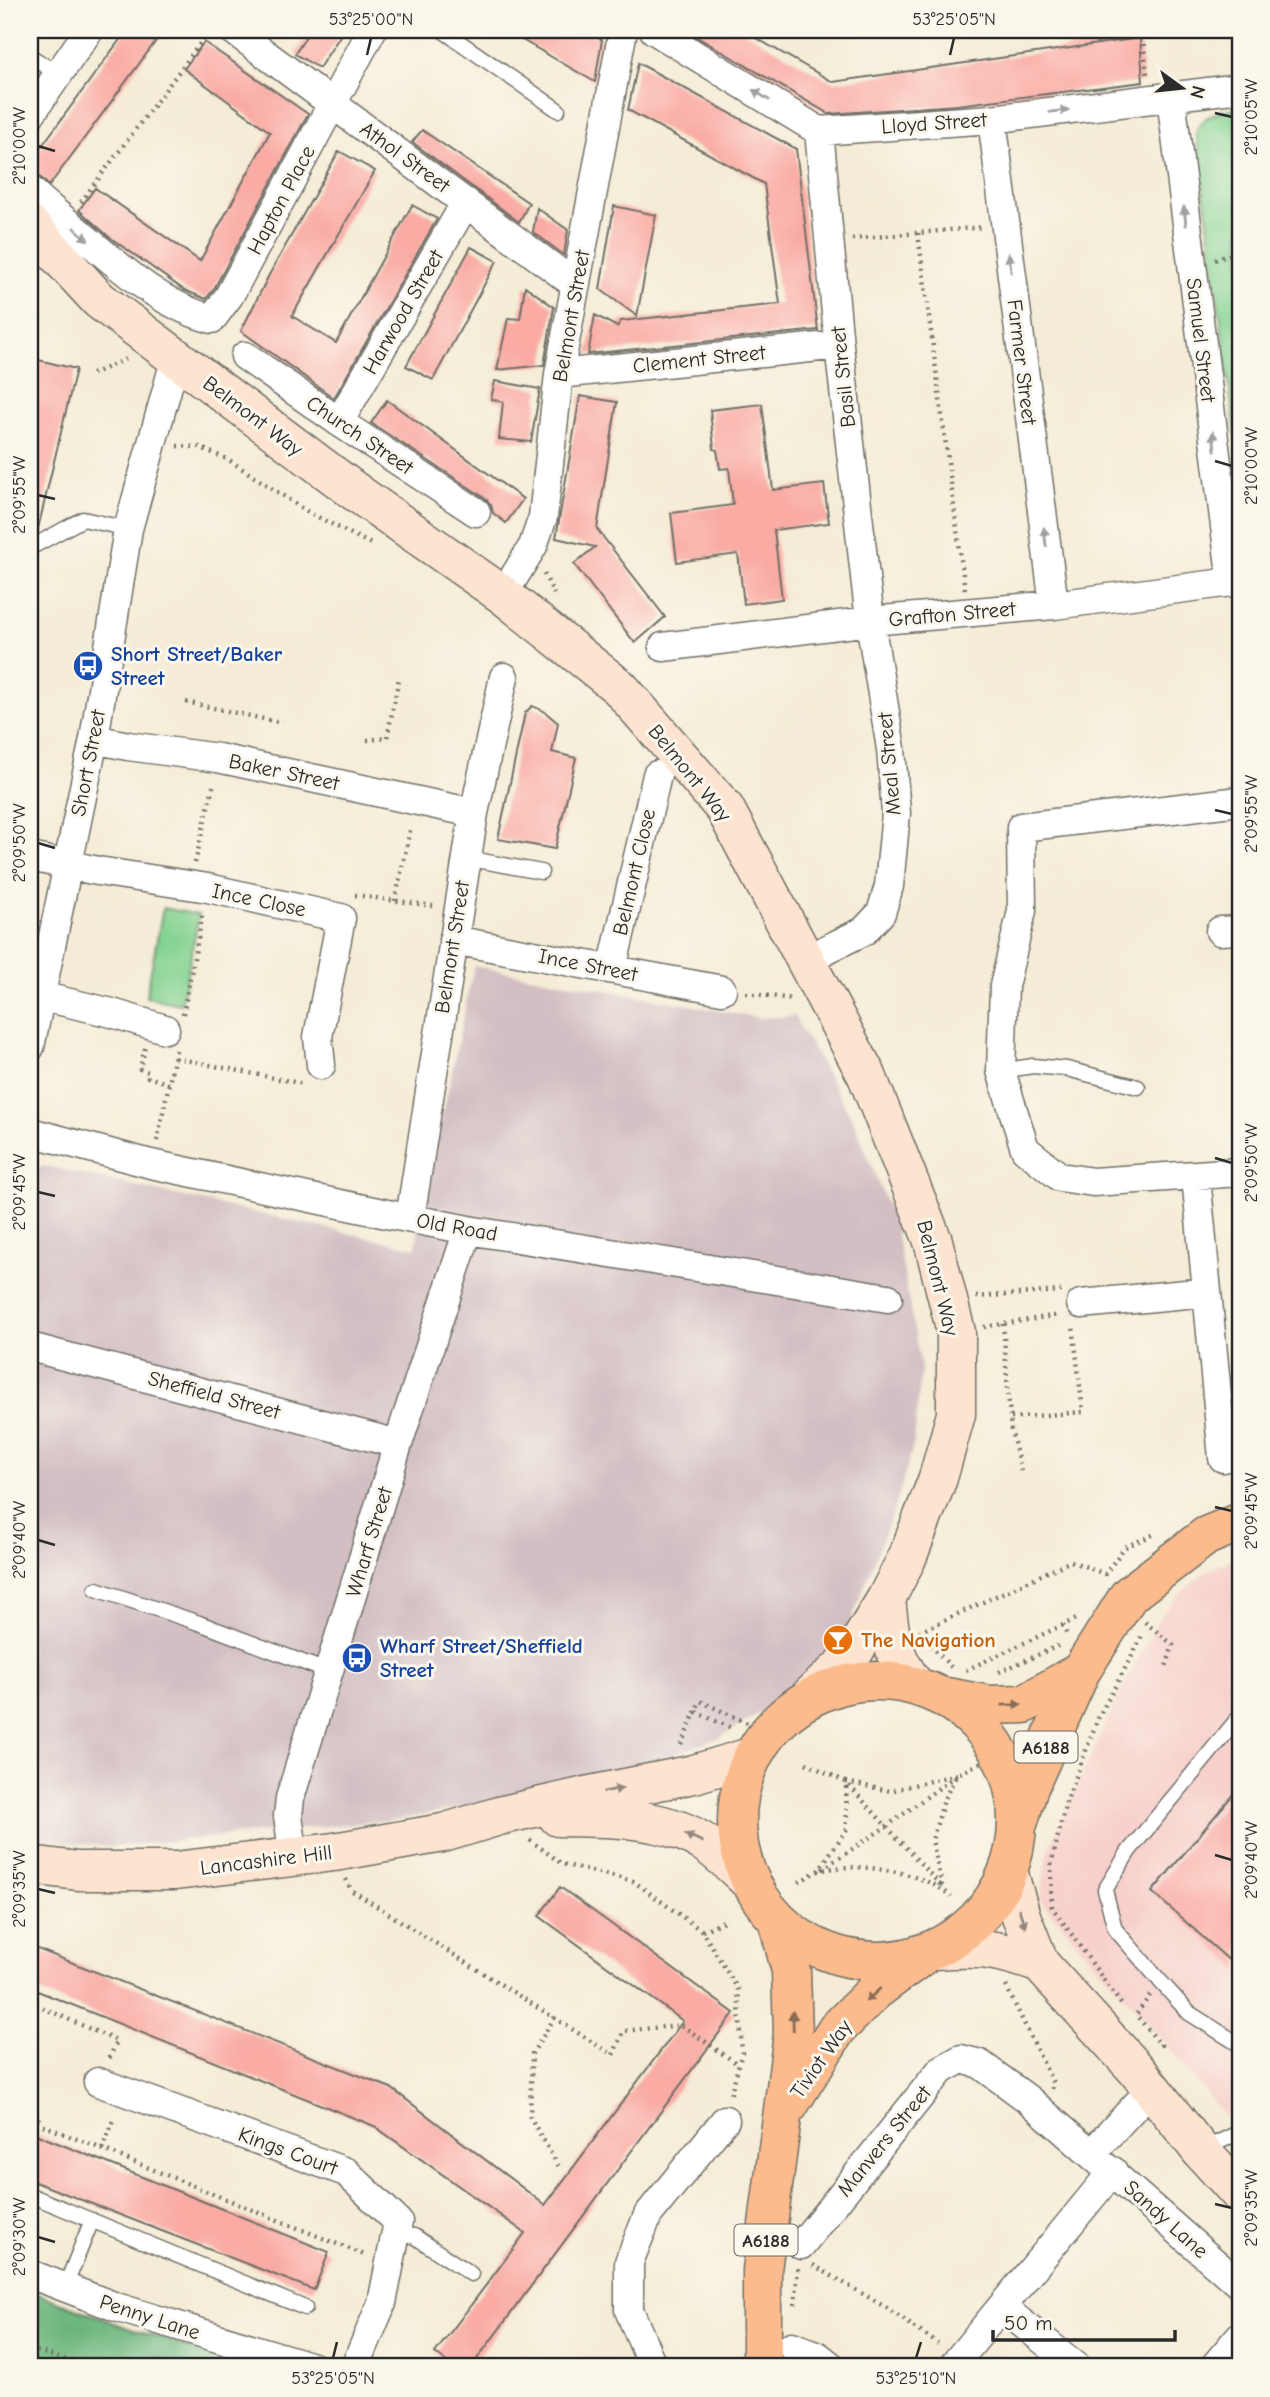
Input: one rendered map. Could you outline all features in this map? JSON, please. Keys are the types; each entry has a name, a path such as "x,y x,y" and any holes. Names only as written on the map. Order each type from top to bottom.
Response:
{"main road":[{"name":"A6188","path":"929,1690 989,1705 1024,1704 1137,1586 1206,1536 1240,1522"},
{"name":"A6188","path":"1017,1826 1070,1658"},
{"path":"930,1951 888,1961 848,1959 811,1946 778,1922 761,1903 748,1880 736,1839 737,1797 750,1739 811,1695 882,1679 929,1690 976,1720 1000,1751 1014,1787 1017,1826"},
{"name":"Tiviot Way","path":"783,2114 837,2029 875,1991 930,1951 961,1933 989,1905 1009,1871 1017,1826"},
{"name":"Tiviot Way","path":"777,2356 762,2270 793,2034 791,1971 778,1922"}],"street":[{"path":"30,115 89,30"},
{"name":"Athol Street","path":"233,30 576,285"},
{"name":"Hapton Place","path":"48,223 188,313 212,319 229,296 372,30"},
{"name":"Belmont Street","path":"503,595 533,546 543,517 559,374 623,30"},
{"path":"654,30 819,131"},
{"name":"Lloyd Street","path":"819,131 992,119 1240,88"},
{"name":"Samuel Street","path":"1160,98 1236,582"},
{"name":"Farmer Street","path":"992,119 1054,605"},
{"name":"Basil Street","path":"819,131 839,345 870,621"},
{"path":"30,190 48,223"},
{"name":"Harwood Street","path":"339,422 466,202"},
{"name":"Belmont Way","path":"48,223 99,300 357,493 503,595 620,688 724,809 867,1076 933,1241 956,1332 956,1414 938,1478 907,1558 898,1620 811,1695"},
{"name":"Clement Street","path":"559,374 839,345"},
{"name":"Church Street","path":"245,356 476,512"},
{"name":"Short Street","path":"30,1047 94,739 128,529 176,357"},
{"name":"Grafton Street","path":"663,647 870,621 1054,605 1236,582"},
{"name":"Meal Street","path":"817,954 864,931 881,914 889,886 896,813 891,749 870,621"},
{"name":"Belmont Street","path":"410,1218 466,858 504,677"},
{"name":"Baker Street","path":"94,739 218,758 474,813"},
{"name":"Belmont Close","path":"612,969 657,775"},
{"path":"1239,810 1011,827 1022,911 1004,986 1000,1071 1025,1149 1060,1177 1093,1182 1240,1172"},
{"name":"Ince Close","path":"30,857 189,885 341,918"},
{"path":"321,1065 318,1037 341,918"},
{"name":"Ince Street","path":"453,940 722,990"},
{"path":"40,996 157,1027"},
{"name":"Old Road","path":"30,1132 151,1164 468,1230 888,1298"},
{"path":"1196,1177 1222,1458"},
{"name":"Wharf Street","path":"294,1857 288,1816 290,1798 398,1444 468,1230"},
{"path":"1076,1309 1207,1292"},
{"name":"Sheffield Street","path":"30,1347 398,1444"},
{"path":"898,1620 898,1662 929,1690"},
{"name":"Lancashire Hill","path":"30,1865 78,1871 175,1871 334,1852 443,1833 499,1816 694,1774 750,1739"},
{"name":"Lancashire Hill","path":"499,1816 604,1818 663,1824 705,1843 748,1880"},
{"path":"1009,1871 1021,1916 1040,1964 1146,2071 1200,2151 1238,2188"},
{"path":"930,1951 984,1948 1003,1951 1040,1964"},
{"name":"Manvers Street","path":"806,2254 941,2070 961,2059 980,2064"},
{"name":"Sandy Lane","path":"980,2064 1048,2116 1240,2285"},
{"path":"955,2363 1003,2308 1102,2163 1146,2071"},
{"name":"Kings Court","path":"99,2082 346,2172 398,2222 395,2235"},
{"path":"653,2367 629,2310 629,2262 648,2214 725,2119"},
{"path":"355,2367 382,2303 395,2235"},
{"name":"Penny Lane","path":"30,2274 116,2307 313,2367"},
{"path":"1003,2308 1077,2367"},
{"path":"1213,2367 1240,2336"},
{"path":"777,2356 818,2356 832,2367"}],"lane":[{"path":"442,30 558,110"},
{"path":"30,56 58,74"},
{"path":"30,548 83,519 128,529"},
{"path":"466,858 541,872"},
{"path":"1000,1071 1032,1066 1067,1069 1138,1087"},
{"path":"96,1590 199,1623 329,1672"},
{"path":"1240,1717 1129,1851 1105,1890 1115,1929 1160,1981 1189,2013 1240,2045"},
{"path":"1200,2151 1240,2132"},
{"path":"30,2195 305,2308"},
{"path":"65,2287 92,2220"},
{"path":"395,2235 414,2236 471,2274"}],"path":[{"path":"48,223 211,30"},
{"path":"1142,30 1160,98"},
{"path":"829,241 1005,225"},
{"path":"918,233 968,612"},
{"path":"152,443 199,447 229,460 306,511 374,546"},
{"path":"533,546 551,591 561,599"},
{"path":"367,740 387,738 400,678"},
{"path":"186,702 282,723"},
{"path":"189,885 218,758"},
{"path":"395,901 416,801"},
{"path":"341,918 345,894 458,910"},
{"path":"722,990 828,1004"},
{"path":"157,1027 140,1069 149,1072 148,1077 170,1084"},
{"path":"175,1058 317,1086 321,1065"},
{"path":"952,1317 969,1297 1076,1289 1083,1412 1011,1418"},
{"path":"1021,1471 1011,1430 1002,1325 1076,1309"},
{"path":"1080,1618 958,1674 898,1620 1071,1560 1105,1574 1125,1547 1159,1532"},
{"path":"1126,2011 1052,1907 1051,1865 1070,1791 1099,1716 1140,1641 1144,1621 1173,1645 1165,1670"},
{"path":"1001,1672 1070,1658"},
{"path":"680,1745 700,1701 750,1739"},
{"path":"696,1712 750,1739"},
{"path":"799,1882 887,1826 958,1774 984,1761"},
{"path":"806,1763 846,1782 890,1791 958,1774"},
{"path":"942,1887 932,1840 944,1797 958,1774"},
{"path":"846,1782 951,1897"},
{"path":"818,1871 847,1829 846,1782"},
{"path":"499,1816 562,1864 633,1881 702,1931 738,1989 742,2052 725,2119"},
{"path":"334,1852 351,1890 613,2055 624,2031 681,2025 739,2065"},
{"path":"818,1871 860,1867 904,1874 942,1887"},
{"path":"702,1931 726,1920"},
{"path":"1002,1979 1053,2083 1048,2116"},
{"path":"1146,2071 1161,2045 1136,2015 1160,1981"},
{"path":"30,2002 117,2041 99,2082"},
{"path":"555,2017 532,2054 530,2117 559,2167"},
{"path":"30,2035 33,2055 31,2091 40,2124"},
{"path":"102,2149 113,2116 126,2121"},
{"path":"30,2120 389,2265"},
{"path":"806,2254 887,2308 955,2363"},
{"path":"30,2349 89,2367"}],"shaded area":[{"path":"474,966 759,1018 794,1016 854,1122 895,1225 921,1368 914,1442 896,1505 849,1626 821,1675 721,1737 648,1764 470,1806 402,1819 108,1847 30,1838 30,1176 33,1170 44,1166 415,1248"},
{"path":"1240,1555 1240,2134 1148,2023 1040,1900 1048,1851 1120,1692 1160,1617 1181,1593 1205,1572"}],"green space":[{"path":"1240,108 1240,469 1196,131 1209,116"},
{"path":"163,908 199,915 181,1004 146,997"},
{"path":"30,2291 131,2329 258,2367 30,2367"}],"building":[{"path":"127,30 164,30 49,186 30,173 30,162"},
{"path":"310,30 344,30 319,68 295,54"},
{"path":"505,30 584,30 602,40 595,82"},
{"path":"685,30 742,30 833,82 1140,38 1143,82 957,105 829,114"},
{"path":"204,42 308,114 206,299 184,290 108,236 79,210 95,188 200,261 270,132 184,69"},
{"path":"638,63 796,149 818,330 588,354 595,315 617,327 621,321 780,304 764,184 628,110"},
{"path":"422,130 529,203 519,222 412,142"},
{"path":"339,151 375,171 292,316 336,343 412,205 437,219 334,398 241,331 269,275"},
{"path":"614,206 656,215 637,316 600,289"},
{"path":"537,208 568,230 564,255 533,232"},
{"path":"471,247 497,261 433,380 406,366"},
{"path":"525,286 554,307 544,365 497,370 508,318 520,319"},
{"path":"30,358 76,369 37,533 30,532"},
{"path":"495,381 540,389 531,442 499,439 503,402 491,399"},
{"path":"580,396 617,402 597,529 665,617 635,643 574,564 595,547 556,538"},
{"path":"387,400 523,499 506,523 493,513 485,498 371,423"},
{"path":"762,404 773,490 824,484 829,523 774,530 782,599 744,604 738,554 677,562 671,513 733,505 729,468 720,469 717,450 714,449 710,410"},
{"path":"532,706 544,711 558,723 552,752 576,758 555,849 498,839 525,713"},
{"path":"1240,1786 1240,1970 1152,1892"},
{"path":"560,1887 734,2013 471,2367 453,2367 435,2353 525,2233 374,2126 30,1988 30,1946 391,2088 545,2205 683,2021 539,1916"},
{"path":"30,2132 329,2252 314,2290 30,2180"}],"place":[{"name":"Short Street/Baker Street","path":"88,666"},
{"name":"The Navigation","path":"838,1640"},
{"name":"Wharf Street/Sheffield Street","path":"357,1658"}]}
